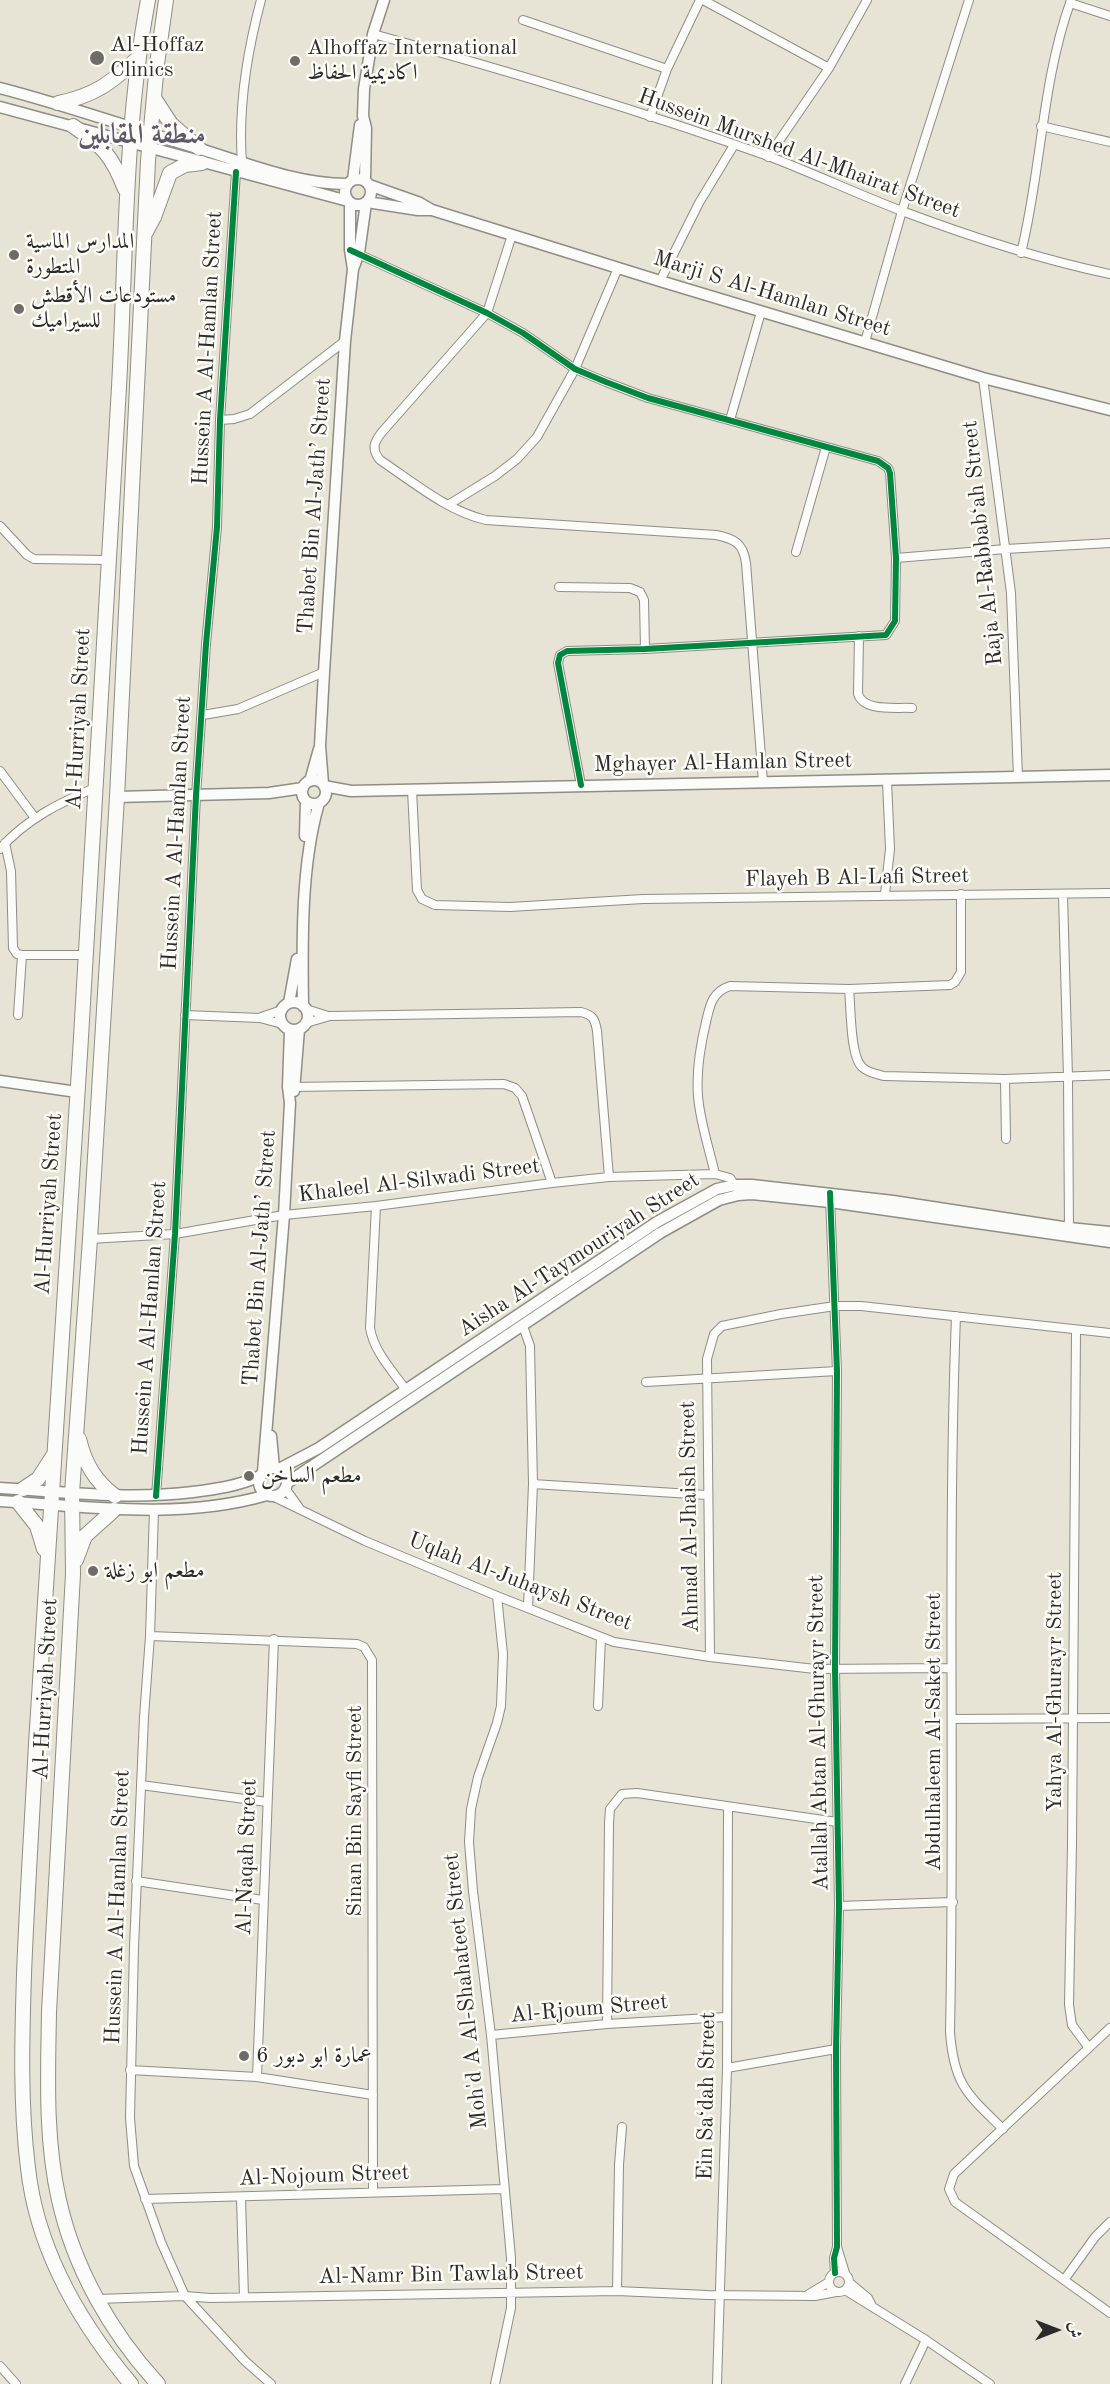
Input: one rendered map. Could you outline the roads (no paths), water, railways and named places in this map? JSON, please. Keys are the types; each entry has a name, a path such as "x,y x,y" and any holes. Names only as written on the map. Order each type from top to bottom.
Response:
{"highway":[{"name":"Al-Hurriyah Street","path":"131,2384 75,2307 58,2275 34,2206 28,2171 23,2109 22,2023 46,1561 52,1498 97,787 130,142 138,58 148,0"},
{"name":"Al-Hurriyah Street","path":"158,2384 126,2343 98,2299 69,2236 59,2200 51,2151 48,2085 49,2012 73,1574 71,1500 90,1239 117,797 149,148 166,0"},
{"path":"58,103 88,96 102,89 138,58"},
{"path":"154,98 171,124 199,148"},
{"path":"73,126 105,151 115,164 128,195"},
{"path":"145,233 154,217 170,173 185,165 202,163"},
{"path":"73,1574 78,1549 85,1536 115,1503 90,1472 76,1427"},
{"path":"46,1561 37,1526 20,1496 45,1471 55,1451"}],"street":[{"name":"Hussein A Al-Hamlan Street","path":"156,1496 175,1234 196,796 206,644 217,527 220,420 242,110 254,24 261,0"},
{"path":"349,202 345,194 350,182 363,116 366,71 384,0"},
{"path":"650,117 667,69 701,0 829,68"},
{"path":"768,157 829,68 867,0"},
{"path":"865,342 902,211 969,0"},
{"path":"1021,253 1035,183 1050,72 1070,1 1110,16"},
{"path":"523,20 667,69"},
{"name":"Hussein Murshed Al-Mhairat Street","path":"374,34 506,70 734,145 902,211 1021,253 1110,274"},
{"path":"0,88 58,103 199,148 239,168 358,206 366,203 371,195 367,183 366,128 363,116"},
{"path":"0,107 202,163 325,184 367,183"},
{"path":"1041,126 1110,142"},
{"path":"660,281 699,202 734,145"},
{"name":"Marji S Al-Hamlan Street","path":"367,183 420,202 432,210 761,312 983,378 1108,408"},
{"name":"Thabet Bin Al-Jath’ Street","path":"349,202 355,252"},
{"name":"Marji S Al-Hamlan Street","path":"366,203 432,210"},
{"name":"Thabet Bin Al-Jath’ Street","path":"321,801 326,792 320,746 345,341 355,252 366,203"},
{"path":"512,235 487,313 375,441 375,454 380,460 448,505 486,520 716,535 731,538 739,543 744,550 763,782"},
{"path":"355,252 487,313 523,333 575,369 648,398 878,461 888,468 892,481 896,558 894,625 886,635 645,649 567,651 560,655 558,663 581,785"},
{"path":"448,505 495,476 531,444 545,426 575,369 618,268"},
{"path":"730,420 761,312"},
{"path":"220,420 250,414 345,341"},
{"name":"Raja Al-Rabbab‘ah Street","path":"983,378 1006,549 1015,657 1018,777"},
{"path":"796,552 826,447"},
{"path":"0,526 27,555 34,559 109,560"},
{"path":"896,558 1110,543"},
{"path":"559,587 630,588 640,592 644,600 645,649"},
{"path":"859,636 858,694 860,699 870,706 912,708"},
{"path":"203,715 238,709 324,672"},
{"name":"Thabet Bin Al-Jath’ Street","path":"269,1471 269,1415 295,1026 286,1007 299,939 306,792 320,746"},
{"path":"0,771 35,818"},
{"name":"Mghayer Al-Hamlan Street","path":"306,792 318,781 324,785 351,791 1110,777"},
{"path":"885,894 890,849 887,781"},
{"path":"86,955 17,954 13,948 11,871 3,846 35,818 68,799 97,787"},
{"name":"Flayeh B Al-Lafi Street","path":"412,790 417,890 419,896 427,903 510,907 643,899 885,894 1110,893"},
{"name":"Mghayer Al-Hamlan Street","path":"321,801 351,791"},
{"path":"117,797 306,792 314,804 321,801"},
{"path":"295,1026 305,1007 302,962 307,868 312,826 321,801"},
{"path":"736,1190 730,1178 715,1174 698,1098 699,1052 711,1000 717,992 730,986 849,989 950,985 955,982 961,972 962,894"},
{"path":"1063,895 1069,1233"},
{"path":"18,1015 22,955"},
{"path":"849,989 854,1048 858,1062 870,1072 884,1076 1005,1079 1110,1075"},
{"path":"260,1018 294,1002 330,1016"},
{"path":"185,1015 260,1018 295,1026 330,1016 581,1012 589,1014 595,1019 597,1031 609,1177"},
{"path":"1005,1079 1006,1139"},
{"path":"0,1081 77,1092"},
{"path":"291,1087 504,1084 515,1088 522,1096 552,1183"},
{"name":"Khaleel Al-Silwadi Street","path":"90,1239 175,1234 284,1215 609,1177 715,1174"},
{"name":"Aisha Al-Taymouriyah Street","path":"115,1503 244,1484 319,1448 657,1222 717,1189 752,1194 830,1198 1069,1233 1110,1242"},
{"name":"Aisha Al-Taymouriyah Street","path":"286,1486 660,1233 736,1190"},
{"name":"Atallah Abtan Al-Ghurayr Street","path":"830,1198 837,1371 835,1669 839,1906 835,2273"},
{"path":"376,1206 371,1334 377,1349 406,1390"},
{"name":"Aisha Al-Taymouriyah Street","path":"1069,1233 1110,1232"},
{"path":"707,1377 709,1346 714,1334 722,1326 835,1306 870,1307 1110,1333"},
{"name":"Abdulhaleem Al-Saket Street","path":"957,1316 950,1668 953,1719 950,2032 955,2072 963,2086 1003,2129"},
{"path":"523,1326 530,1346 533,1484 528,1608"},
{"name":"Yahya Al-Ghurayr Street","path":"1076,1330 1069,2005 1072,2025 1089,2048"},
{"name":"Ahmad Al-Jhaish Street","path":"646,1382 837,1371"},
{"name":"Ahmad Al-Jhaish Street","path":"707,1377 710,1657"},
{"path":"0,1501 20,1496 115,1503 154,1510 221,1505 278,1495 286,1486 286,1478 269,1471 260,1487 270,1495"},
{"path":"533,1484 707,1495"},
{"name":"Uqlah Al-Juhaysh Street","path":"286,1486 301,1510"},
{"path":"0,1488 20,1496"},
{"name":"Uqlah Al-Juhaysh Street","path":"270,1495 365,1541 601,1638 631,1646 815,1669 950,1668"},
{"name":"Hussein A Al-Hamlan Street","path":"154,1510 150,1636 136,1881 130,2070 131,2144 134,2166 145,2199 185,2296 245,2361 271,2384"},
{"name":"Moh'd A Al-Shahateet Street","path":"495,2384 508,2328 513,2292 491,2035 472,1891 470,1842 471,1809 478,1777 498,1723 501,1706 503,1654 497,1596"},
{"name":"Sinan Bin Sayfi Street","path":"150,1636 357,1644 364,1647 372,1660 373,2192"},
{"path":"598,1706 601,1638"},
{"name":"Al-Naqah Street","path":"257,2077 274,1639"},
{"path":"953,1719 1110,1718"},
{"path":"141,1785 267,1802"},
{"path":"607,2024 610,1809 622,1794 629,1793 837,1822"},
{"name":"Ein Sa‘dah Street","path":"717,2384 727,2068 728,1808"},
{"path":"136,1881 263,1900"},
{"path":"839,1906 953,1902"},
{"name":"Al-Rjoum Street","path":"491,2035 607,2024 726,2017"},
{"path":"1110,2028 954,2174 949,2189 955,2202 1110,2313"},
{"path":"727,2068 836,2049"},
{"path":"130,2070 257,2077 373,2095"},
{"path":"616,2291 622,2127"},
{"name":"Al-Nojoum Street","path":"145,2199 503,2189"},
{"path":"241,2198 244,2297"},
{"path":"1064,2280 1095,2237 1110,2222"},
{"name":"Atallah Abtan Al-Ghurayr Street","path":"837,2247 842,2257 844,2273"},
{"path":"848,2286 836,2292 831,2288 829,2282 835,2273 844,2273 848,2286 864,2304 872,2306 926,2340 990,2384"},
{"name":"Al-Namr Bin Tawlab Street","path":"804,2295 829,2282"},
{"name":"Al-Namr Bin Tawlab Street","path":"98,2299 616,2291 719,2295 823,2295 836,2292"},
{"path":"905,2384 926,2340"},
{"path":"0,2366 16,2384"}],"place":[{"name":"Al-Hoffaz Clinics","path":"97,58"},
{"name":"Alhoffaz International اكاديمية الحفاظ","path":"295,61"},
{"name":"المدارس الماسية المتطورة","path":"14,255"},
{"name":"مستودعات الأقطش للسيراميك","path":"19,309"},
{"name":"مطعم الساخن","path":"249,1476"},
{"name":"مطعم ابو زغلة","path":"93,1571"},
{"name":"عمارة ابو دبور 6","path":"244,2056"}],"district":[{"name":"منطقة المقابلين","path":"142,136"}]}
